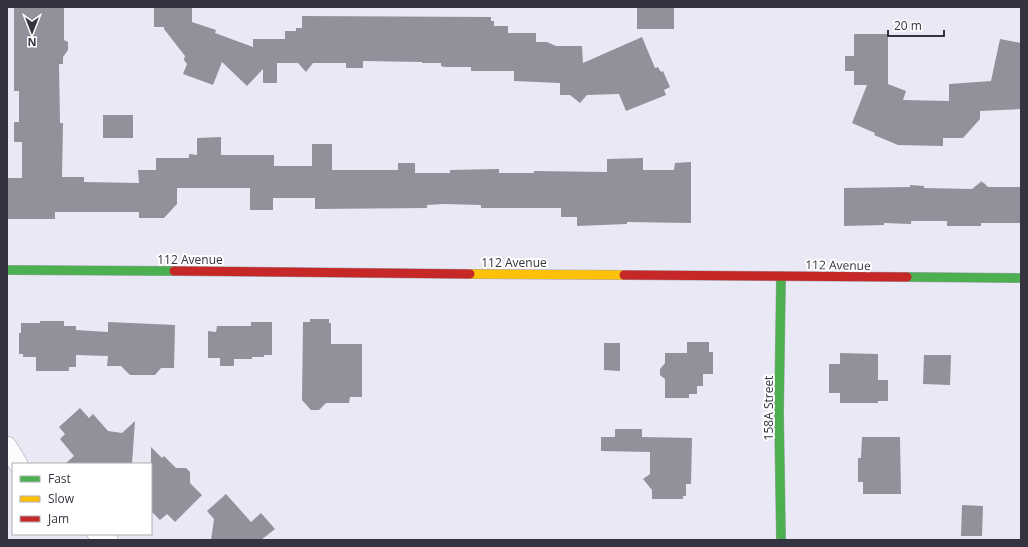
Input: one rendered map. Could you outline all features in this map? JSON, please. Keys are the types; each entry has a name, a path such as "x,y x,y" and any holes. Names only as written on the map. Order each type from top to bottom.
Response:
{"street":[{"name":"112 Avenue","path":"7,270 1021,278"},
{"name":"158A Street","path":"781,276 779,413 781,540"},
{"path":"7,446 17,463"},
{"path":"99,535 108,540"}],"building":[{"path":"14,7 64,7 64,40 68,42 68,50 63,57 63,64 59,64 60,123 63,123 62,177 84,177 84,182 139,183 138,170 156,170 156,158 189,158 189,154 197,155 197,138 221,137 221,155 274,155 274,166 312,166 312,144 332,144 332,170 398,170 398,163 415,163 415,173 450,173 450,170 499,169 499,173 534,173 534,171 607,172 607,159 643,158 643,170 674,170 675,163 691,162 691,223 627,222 627,224 577,226 577,217 561,217 561,208 481,208 481,205 444,204 427,205 427,208 315,209 315,198 273,198 273,210 250,210 250,188 177,188 177,204 164,218 139,218 139,212 55,212 55,219 7,219 7,178 22,178 22,142 14,142 14,122 19,122 19,91 14,91"},
{"path":"154,7 192,7 192,22 216,30 215,33 253,47 253,39 285,39 285,31 296,31 296,28 302,28 302,16 491,17 491,21 494,21 494,26 508,26 508,33 536,33 536,42 547,42 556,46 582,46 583,63 642,37 655,68 658,67 661,72 663,71 670,87 664,90 666,95 626,111 619,94 587,95 580,103 570,95 560,95 560,83 514,81 514,71 471,71 471,67 445,67 441,66 441,63 363,61 363,68 346,68 346,63 313,63 306,72 298,63 277,63 277,83 263,83 263,69 247,86 222,62 213,85 183,74 187,64 184,60 185,56 164,27 154,27"},
{"path":"637,7 674,7 674,29 637,29"},
{"path":"854,34 888,34 888,84 906,91 903,100 949,101 949,84 991,81 1000,39 1021,43 1021,109 980,111 980,119 963,138 943,138 943,146 898,145 874,135 875,133 852,123 867,85 854,85 854,71 845,71 845,56 854,56"},
{"path":"103,115 133,115 133,138 103,138"},
{"path":"982,181 982,184 983,182 988,187 1021,187 1021,223 981,223 981,226 947,226 947,221 911,221 911,224 884,223 884,225 844,226 844,188 910,187 910,185 924,186 924,188 972,189"},
{"path":"310,319 329,319 329,323 331,323 331,344 362,344 362,397 350,397 349,403 326,403 319,410 311,410 302,400 303,322 310,322"},
{"path":"40,321 64,321 64,326 76,326 76,330 108,332 108,322 175,325 174,368 161,368 155,375 130,375 121,366 107,366 108,356 76,355 76,367 69,367 69,371 36,371 36,357 23,357 23,354 19,354 19,333 21,333 21,323 40,323"},
{"path":"251,322 272,322 272,355 252,357 252,359 234,359 234,366 220,366 220,358 208,358 208,331 216,332 217,326 251,326"},
{"path":"687,342 709,342 709,352 713,352 713,374 703,374 703,386 697,386 697,394 689,394 689,398 665,398 665,379 660,375 660,369 665,363 665,353 687,353"},
{"path":"604,343 620,343 620,371 604,370"},
{"path":"840,353 878,354 878,380 888,380 888,401 878,401 878,403 840,403 840,393 829,393 829,364 840,364"},
{"path":"924,355 951,355 950,385 923,384"},
{"path":"80,408 89,418 93,414 108,431 122,433 135,421 132,463 66,463 74,456 60,439 65,434 59,427"},
{"path":"615,429 642,429 642,437 692,438 691,484 686,484 686,496 683,496 683,499 652,499 652,490 643,479 650,474 650,452 601,451 601,437 615,437"},
{"path":"862,437 900,437 901,494 863,494 863,482 858,482 858,458 861,458"},
{"path":"151,447 162,458 164,456 176,468 186,468 190,472 190,483 202,495 175,522 167,514 160,520 152,512"},
{"path":"226,494 251,522 261,513 275,529 261,540 211,540 214,519 207,511"},
{"path":"962,505 983,506 982,536 961,536"}],"traffic: fast":[{"path":"7,270 174,271"},
{"path":"781,276 779,413 781,540"},
{"path":"907,277 1021,278"}],"traffic: slow":[{"path":"470,274 624,275"}],"traffic: jam":[{"path":"174,271 470,274"},
{"path":"624,275 907,277"}]}
